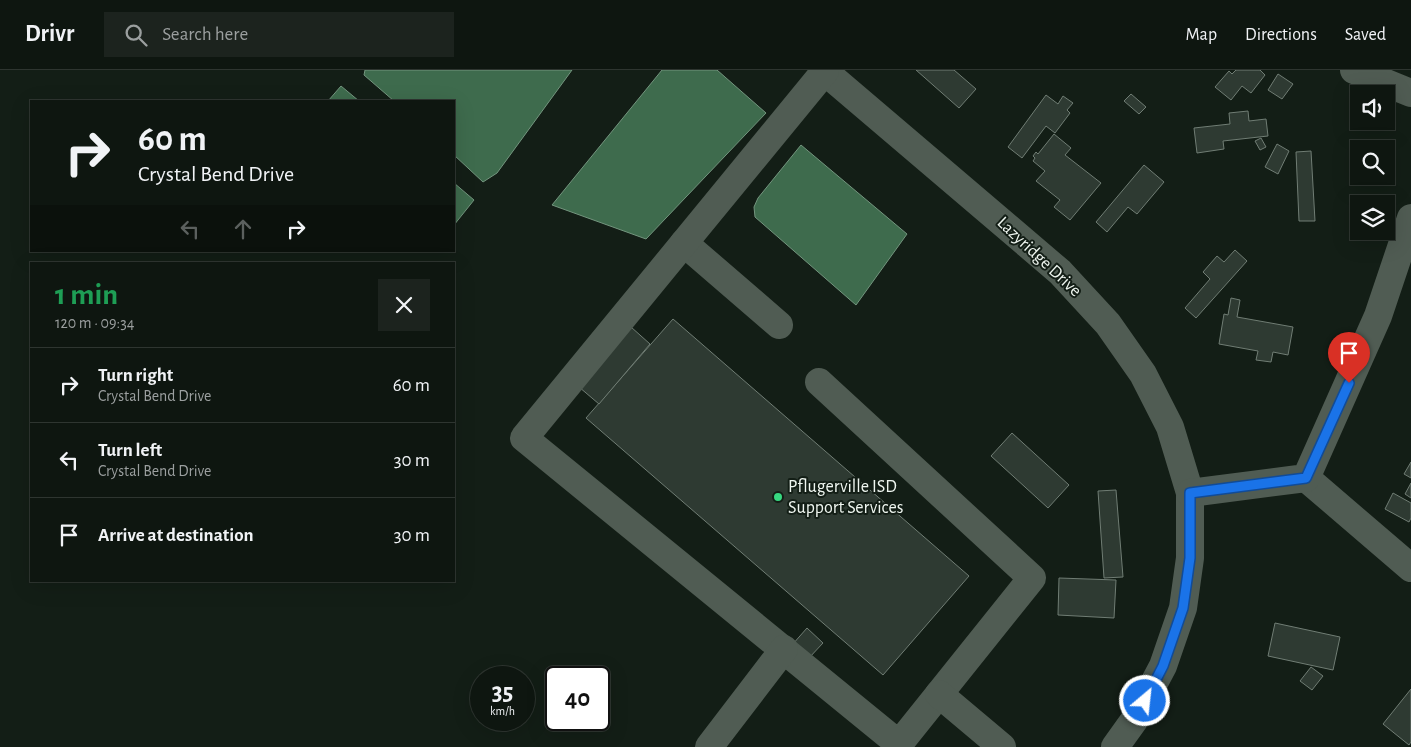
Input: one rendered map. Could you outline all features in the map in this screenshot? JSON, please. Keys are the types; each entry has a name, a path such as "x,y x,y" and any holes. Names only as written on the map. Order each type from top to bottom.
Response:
{"street":[{"path":"1354,70 1411,93"},
{"path":"819,382 1032,578 900,745 524,438 824,71"},
{"name":"Lazyridge Drive","path":"824,71 1060,272 1108,324 1143,374 1170,427 1190,493 1190,558 1183,608 1163,666 1135,719 1115,747"},
{"path":"1306,478 1378,316 1411,218"},
{"path":"684,243 779,325"},
{"path":"1190,493 1306,478 1411,568"},
{"path":"708,747 784,649"},
{"path":"939,694 1002,747"}],"shaded area":[{"path":"365,70 572,70 497,173 483,182 455,156 455,100 393,100 364,75"},
{"path":"662,70 717,70 766,113 646,239 552,205"},
{"path":"341,86 358,100 329,100"},
{"path":"801,145 907,234 856,305 755,217 754,207 758,198"},
{"path":"455,184 474,200 455,224"}],"building":[{"path":"916,70 954,70 976,89 959,108"},
{"path":"1236,70 1260,70 1265,75 1251,93 1242,86 1231,100 1215,87 1229,71 1232,74"},
{"path":"1278,74 1293,84 1282,99 1268,90"},
{"path":"1131,94 1146,107 1139,114 1124,101"},
{"path":"1046,95 1058,104 1063,96 1073,103 1067,110 1070,113 1055,133 1046,126 1022,158 1008,147"},
{"path":"1248,111 1249,121 1266,119 1268,136 1223,141 1224,149 1197,153 1194,128 1230,124 1229,113"},
{"path":"1054,134 1071,148 1065,155 1101,183 1070,220 1054,207 1060,200 1036,181 1045,171 1033,161 1035,158 1033,156 1036,152 1038,154"},
{"path":"1261,138 1266,147 1260,150 1255,141"},
{"path":"1277,144 1289,151 1278,174 1265,167"},
{"path":"1311,151 1315,221 1299,221 1296,152"},
{"path":"1144,165 1164,182 1137,214 1128,207 1107,232 1096,222"},
{"path":"1235,250 1247,261 1196,318 1185,308 1210,279 1203,272 1217,256 1224,262"},
{"path":"1231,298 1240,300 1237,317 1293,327 1288,355 1273,352 1271,362 1256,360 1258,351 1219,344 1224,314 1228,315"},
{"name":"Pflugerville ISD Support Services","path":"673,319 969,576 883,675 586,418"},
{"path":"631,327 650,344 599,404 579,387"},
{"path":"1012,433 1069,485 1048,508 991,456"},
{"path":"1411,462 1411,478 1404,474"},
{"path":"1411,483 1411,498 1405,494"},
{"path":"1116,490 1123,577 1104,578 1098,491"},
{"path":"1393,493 1411,503 1411,518 1409,522 1385,509"},
{"path":"1059,578 1116,580 1114,618 1058,615"},
{"path":"1275,623 1340,637 1333,670 1268,656"},
{"path":"807,628 823,643 808,659 792,645"},
{"path":"1311,667 1323,676 1312,690 1300,681"},
{"path":"1411,689 1411,742 1409,745 1383,724"}],"place":[{"name":"Pflugerville ISD Support Services","path":"778,497"}],"route":[{"path":"1145,701 1163,666 1183,608 1190,558 1190,493 1306,478 1349,383"}]}
